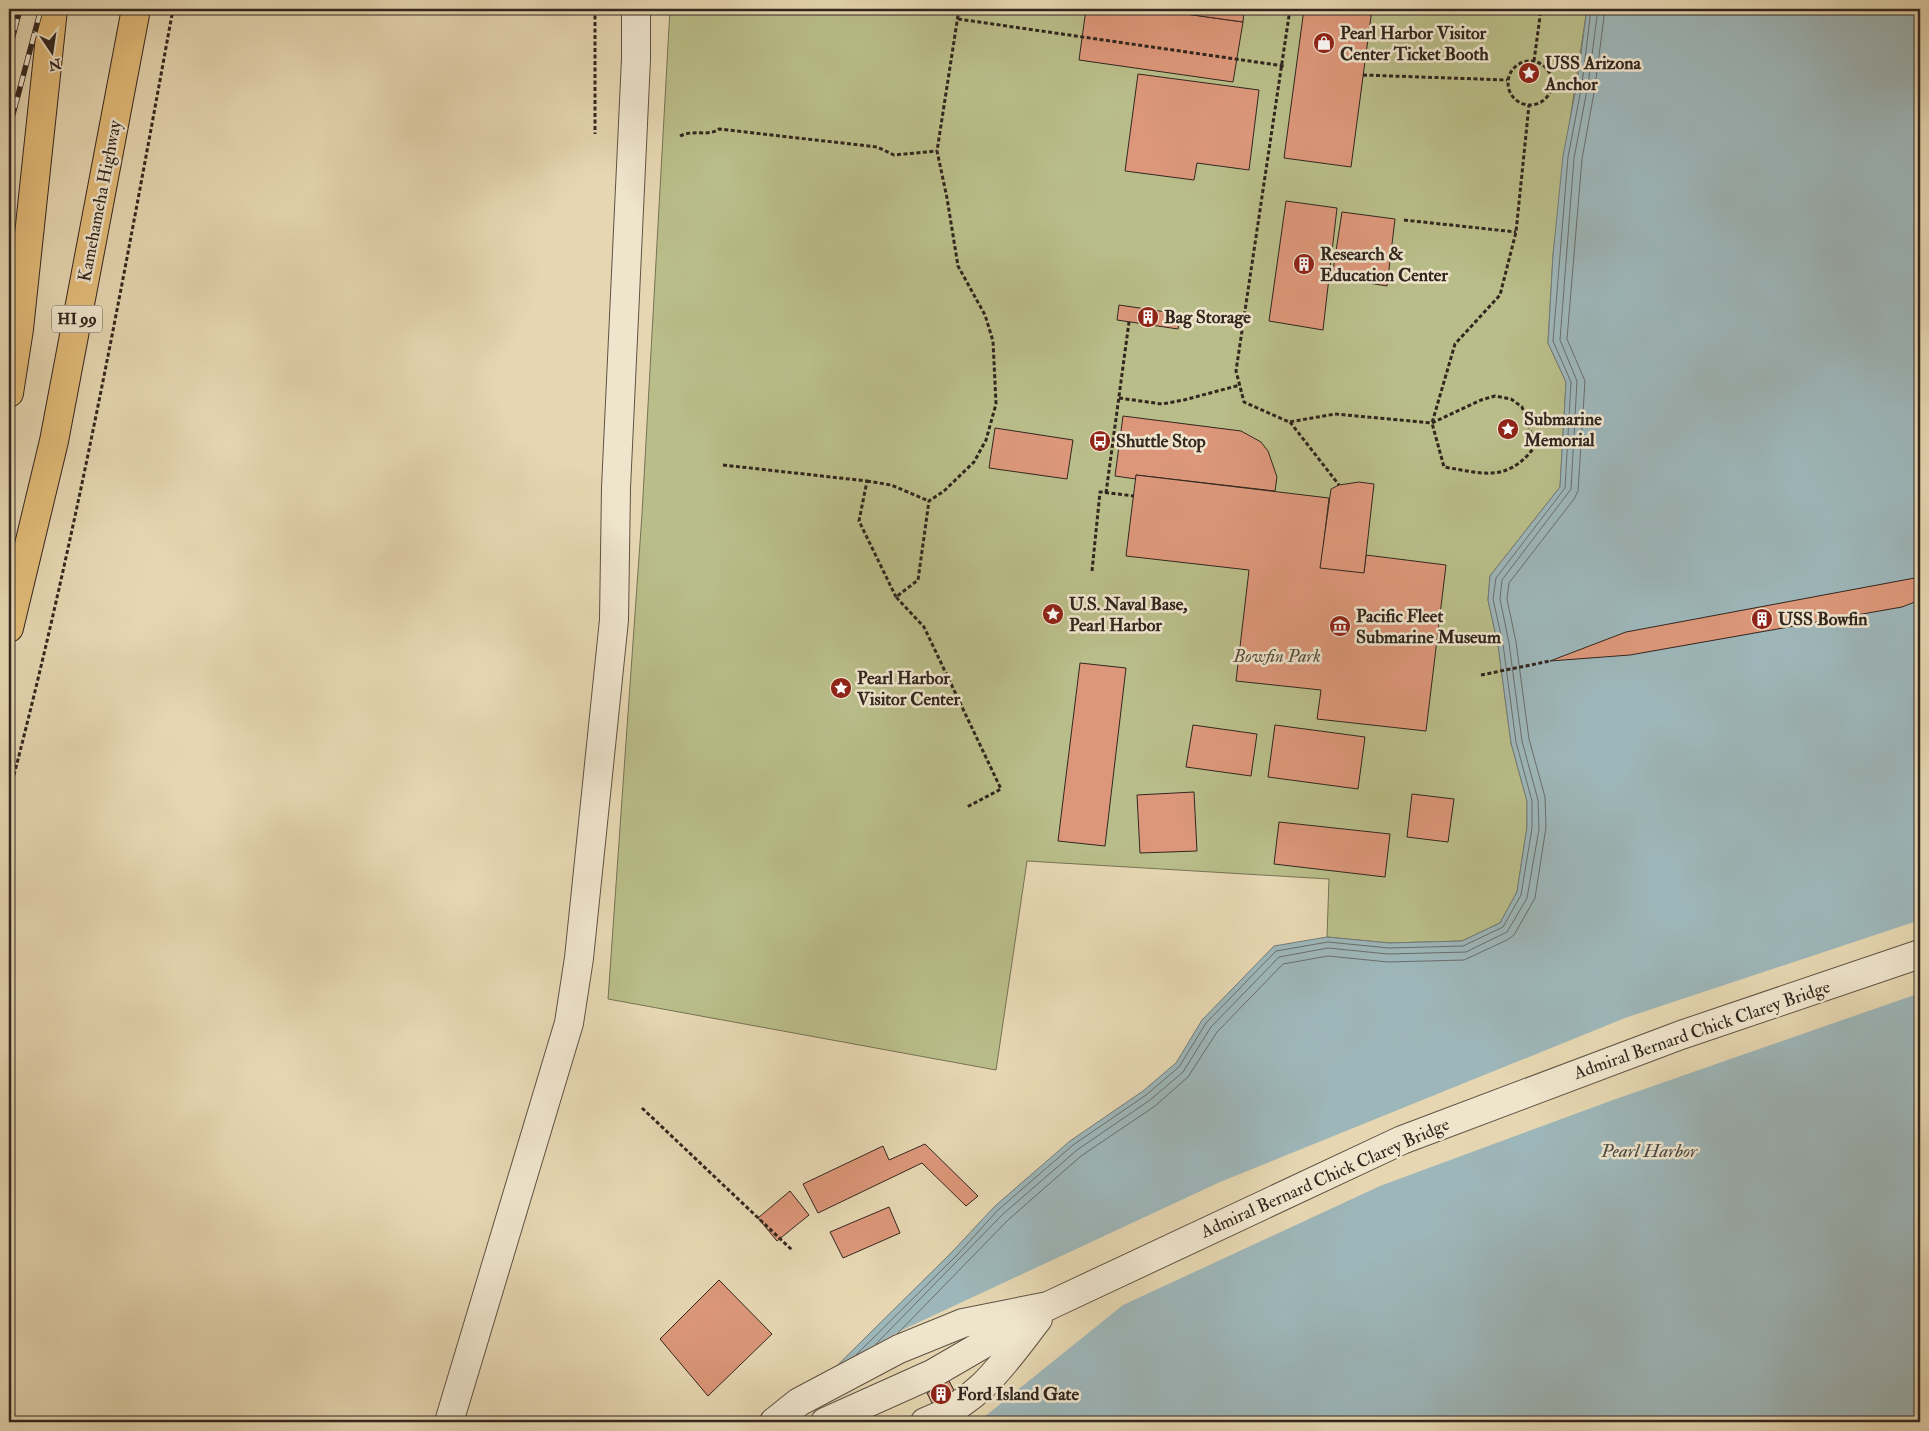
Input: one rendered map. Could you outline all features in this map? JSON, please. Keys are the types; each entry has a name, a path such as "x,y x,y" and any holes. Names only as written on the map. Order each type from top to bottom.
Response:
{"main road":[{"path":"9,393 19,329 53,9"},
{"name":"Kamehameha Highway","path":"9,628 54,441 136,9"}],"street":[{"path":"450,1422 569,1023 579,958 614,620 616,488 636,59 636,9"},
{"name":"Admiral Bernard Chick Clarey Bridge","path":"774,1422 799,1402 908,1346 963,1323 1048,1306 1402,1140 1681,1035 1920,954"},
{"path":"825,1422 932,1374 1048,1306"},
{"path":"925,1422 950,1413 986,1385 1048,1306"}],"path":[{"path":"9,794 33,703 96,420 174,9"},
{"path":"595,9 595,134"},
{"path":"896,597 918,580 929,501 944,491 974,462 986,440 996,404 993,341 985,315 958,266 937,151 959,9"},
{"path":"1290,9 1284,66 1236,371 1244,402 1289,422 1340,485"},
{"path":"1534,61 1541,9"},
{"path":"958,19 1284,66"},
{"path":"1534,61 1547,69 1552,82 1551,90 1542,101 1529,105 1515,100 1508,88 1508,80 1514,67 1520,63 1534,61"},
{"path":"1363,75 1508,80"},
{"path":"1289,422 1335,414 1432,423 1481,400 1495,396 1511,399 1522,407 1526,416 1533,449 1525,460 1510,470 1496,474 1444,467 1432,423 1455,344 1500,295 1516,232 1529,105"},
{"path":"680,136 690,131 713,133 719,129 877,148 894,155 937,151"},
{"path":"1404,220 1516,232"},
{"path":"1106,493 1128,322"},
{"path":"1119,398 1162,404 1240,385"},
{"path":"723,465 891,485 929,501"},
{"path":"867,481 859,522 896,597 924,627 1001,789 967,807"},
{"path":"1092,571 1100,492 1134,496"},
{"path":"1482,675 1550,661"},
{"path":"642,1108 792,1250"}],"green space":[{"name":"Pearl Harbor Visitor Center","path":"670,9 1587,9 1571,113 1553,255 1548,343 1566,382 1560,487 1490,576 1488,600 1498,645 1511,743 1527,801 1527,827 1517,892 1500,923 1462,941 1389,943 1327,937 1329,879 1027,861 996,1070 608,999 642,514"}],"water":[{"name":"Pearl Harbor","path":"1587,9 1920,9 1920,1422 780,1422 952,1252 995,1206 1070,1141 1143,1091 1176,1063 1202,1020 1274,946 1327,937 1389,943 1462,941 1500,923 1517,892 1527,827 1527,801 1511,743 1498,645 1488,600 1490,576 1560,487 1566,382 1548,343 1553,255 1563,156 1577,83"}],"pier":[{"path":"1920,920 1920,993 1613,1100 1380,1186 1123,1305 978,1422 777,1422 832,1368 900,1331 1220,1182 1625,1018"}],"building":[{"path":"1086,9 1150,9 1243,22 1233,82 1079,60"},
{"path":"1150,9 1244,9 1243,22"},
{"path":"1304,9 1372,9 1351,167 1284,158"},
{"path":"1138,74 1259,90 1249,170 1197,163 1194,180 1125,171"},
{"name":"Research & Education Center","path":"1286,201 1337,208 1323,330 1269,321"},
{"path":"1342,212 1395,219 1387,286 1332,277"},
{"name":"Bag Storage","path":"1119,305 1180,314 1178,329 1117,320"},
{"path":"1123,416 1241,431 1261,442 1268,451 1277,477 1275,491 1136,475 1136,479 1115,476"},
{"path":"995,428 1073,440 1067,479 989,468"},
{"name":"Pacific Fleet Submarine Museum","path":"1136,475 1329,498 1321,567 1364,572 1366,555 1446,565 1426,731 1317,719 1321,690 1236,681 1249,570 1126,556"},
{"path":"1359,482 1374,484 1364,573 1320,568 1331,489 1339,485"},
{"name":"USS Bowfin","path":"1920,577 1920,600 1902,607 1630,655 1550,661 1626,632"},
{"path":"1080,663 1126,668 1105,846 1058,841"},
{"path":"1193,725 1257,734 1251,776 1186,767"},
{"path":"1275,725 1365,737 1358,789 1268,777"},
{"path":"1194,792 1197,851 1140,853 1137,795"},
{"path":"1412,794 1454,799 1448,842 1407,837"},
{"path":"1279,822 1390,834 1385,877 1274,864"},
{"path":"925,1144 978,1196 966,1206 922,1163 818,1213 803,1184 883,1146 889,1160"},
{"path":"790,1191 809,1215 777,1241 758,1218"},
{"path":"889,1207 900,1233 843,1258 830,1232"},
{"path":"719,1280 772,1334 708,1396 660,1339"},
{"name":"Ford Island Gate","path":"949,1381 956,1394 934,1407 927,1393"}],"railway":[{"path":"9,51 20,9"},
{"path":"9,129 41,9"}],"place":[{"name":"Pearl Harbor Visitor Center Ticket Booth","path":"1324,43"},
{"name":"USS Arizona Anchor","path":"1529,73"},
{"name":"Research & Education Center","path":"1304,264"},
{"name":"Bag Storage","path":"1148,317"},
{"name":"Submarine Memorial","path":"1508,429"},
{"name":"Shuttle Stop","path":"1100,441"},
{"name":"U.S. Naval Base, Pearl Harbor","path":"1053,614"},
{"name":"USS Bowfin","path":"1762,619"},
{"name":"Pacific Fleet Submarine Museum","path":"1340,626"},
{"name":"Pearl Harbor Visitor Center","path":"841,688"},
{"name":"Ford Island Gate","path":"941,1394"}],"park label":[{"name":"Bowfin Park","path":"1277,656"}]}
